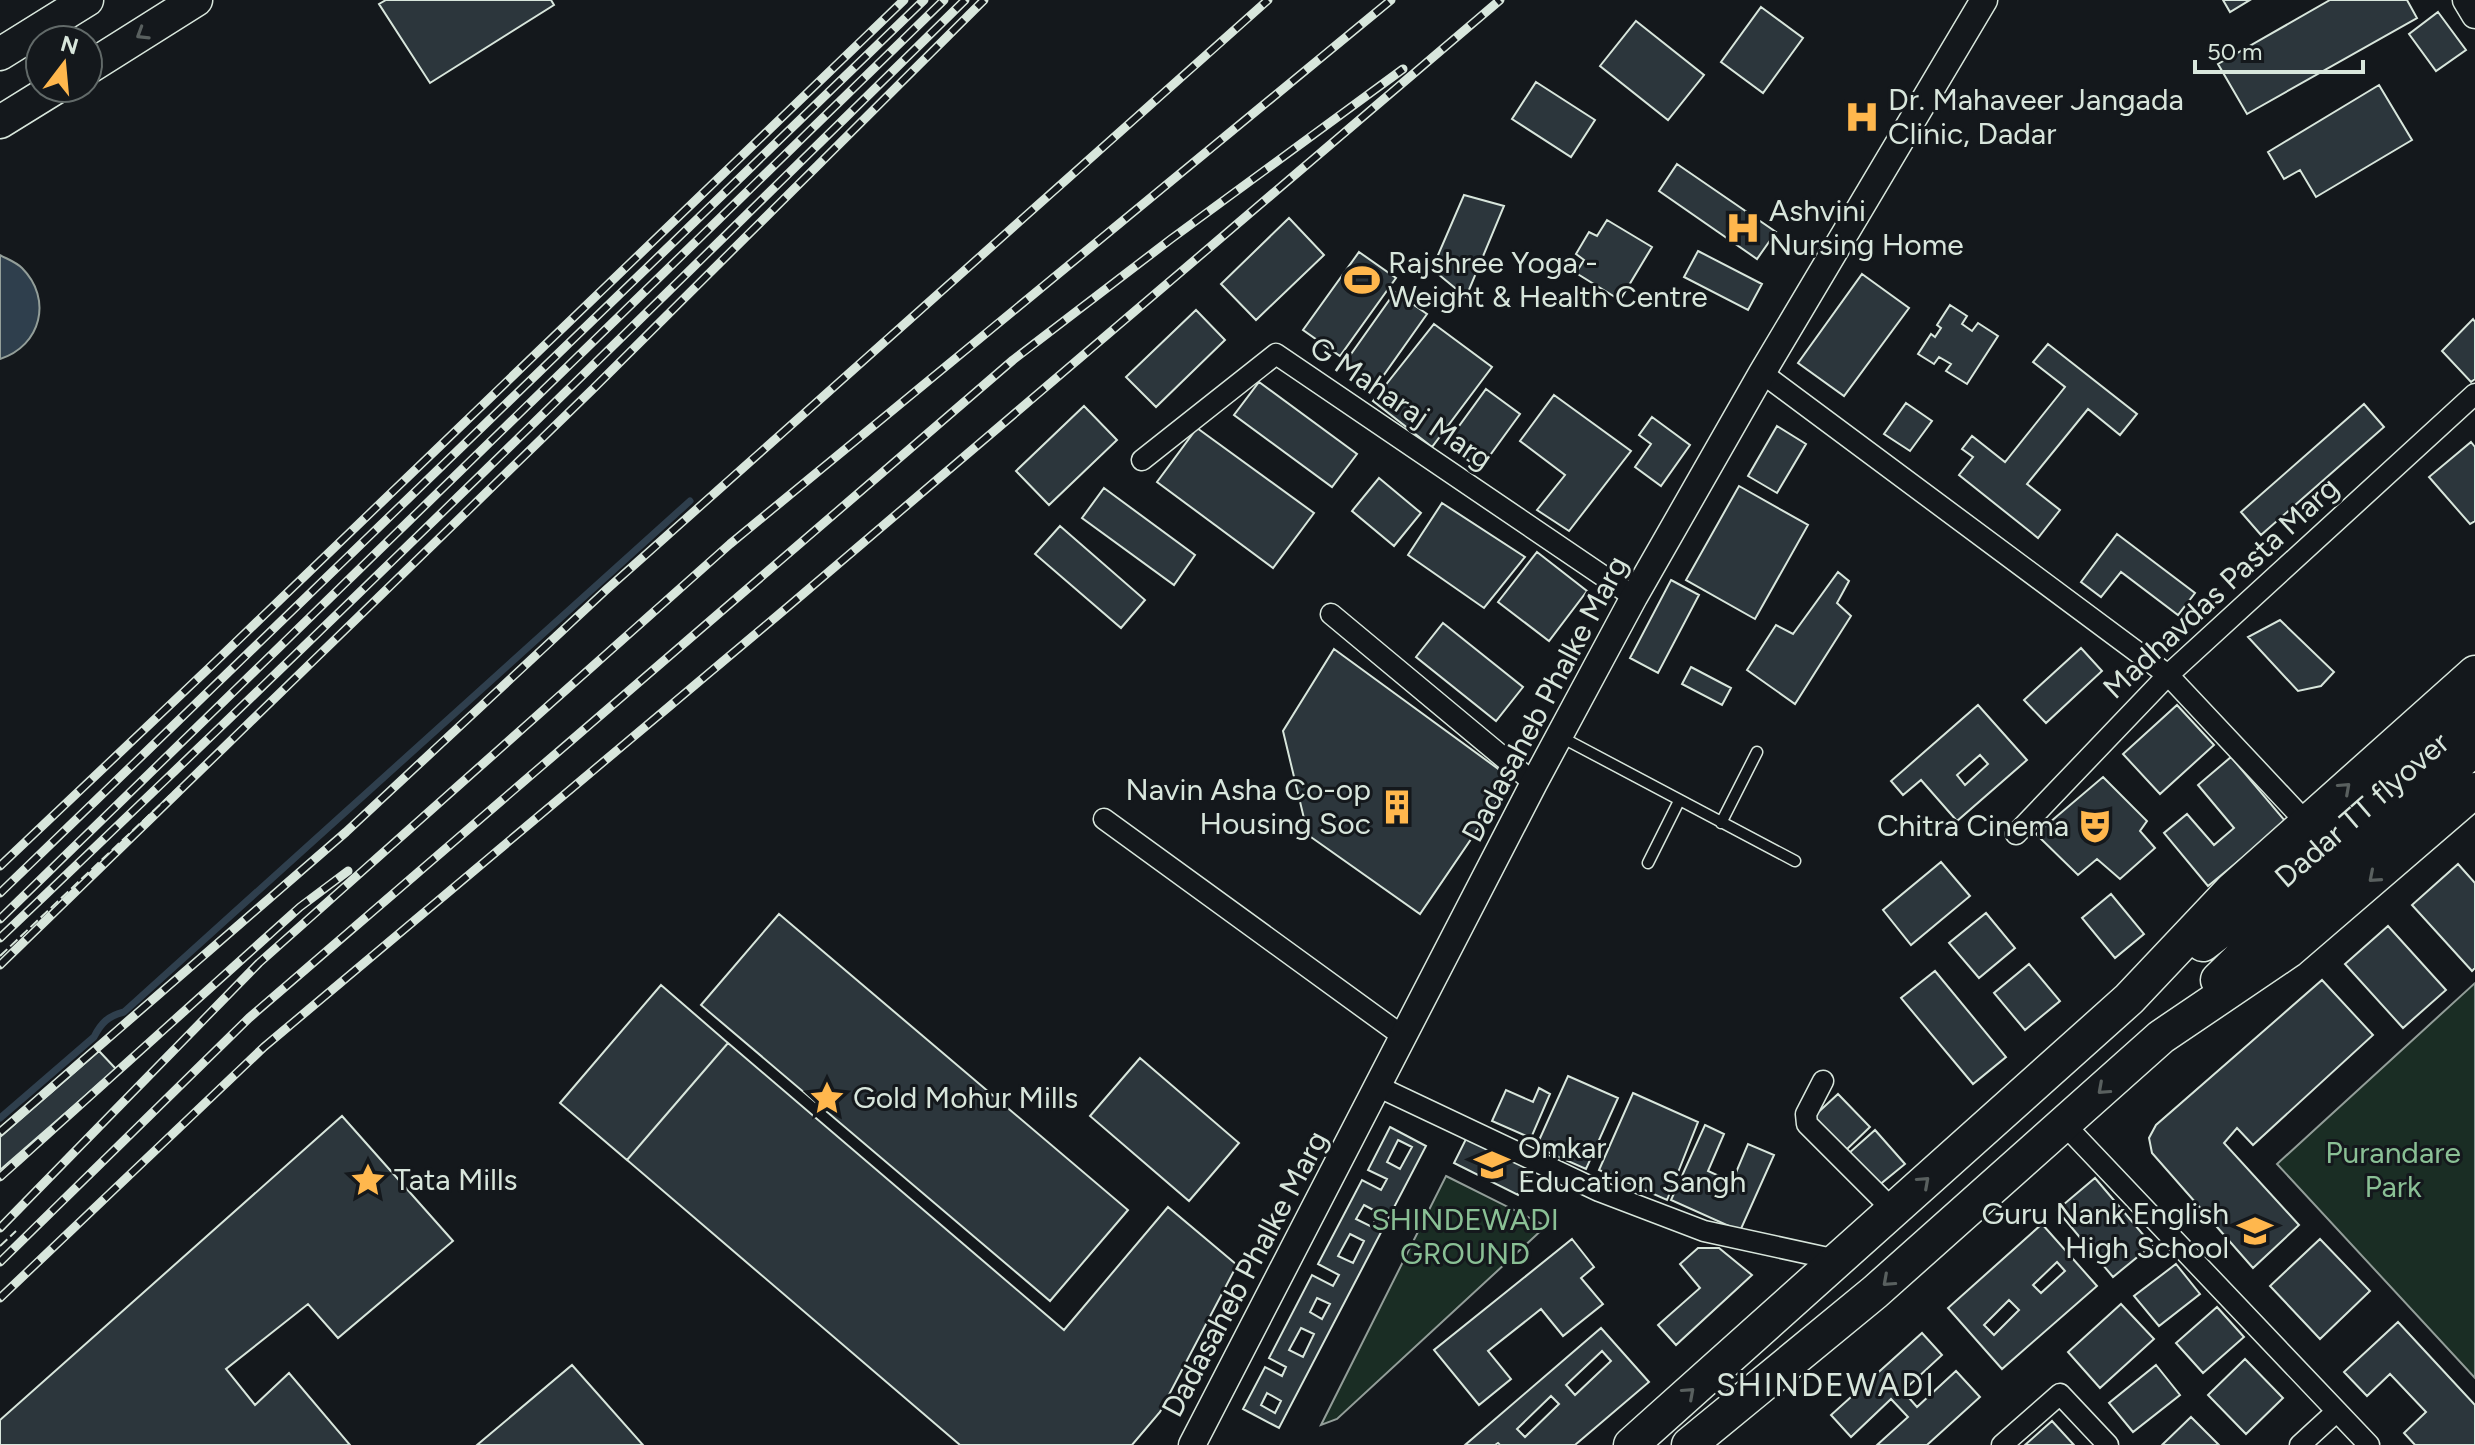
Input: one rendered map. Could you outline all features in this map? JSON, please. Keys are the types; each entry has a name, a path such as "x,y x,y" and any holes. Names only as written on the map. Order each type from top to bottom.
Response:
{"highway":[{"path":"1631,1445 2129,999 2232,890 2475,673"},
{"name":"Dadar TT flyover","path":"2259,920 2475,710"},
{"name":"Dadar TT flyover","path":"2259,920 2475,748"},
{"path":"1689,1445 1875,1292 2161,1037 2288,951 2475,790"},
{"path":"2129,999 2259,920"},
{"path":"2161,1037 2259,920"}],"main road":[{"path":"0,54 87,0"},
{"path":"104,58 196,0"},
{"path":"0,122 29,104"}],"street":[{"name":"Dadasaheb Phalke Marg","path":"1192,1445 1534,783 1634,597 1762,373 1984,0"},
{"path":"2466,0 2475,15"},
{"name":"G Maharaj Marg","path":"1142,460 1276,354 1634,597"},
{"path":"1762,373 2168,675 2307,823"},
{"name":"Madhavdas Pasta Marg","path":"2016,834 2168,675 2472,404"},
{"path":"1331,614 1534,783"},
{"path":"1104,819 1404,1037"},
{"path":"1823,1081 1806,1114 1807,1124 1893,1210"},
{"path":"1379,1087 1599,1191 1704,1231 1837,1260"},
{"path":"2064,1124 2369,1445"},
{"path":"2002,1445 2060,1394 2108,1445"},
{"path":"2300,1445 2336,1412"}],"lane":[{"path":"1559,736 1795,861"},
{"path":"1721,823 1757,752"},
{"path":"1648,863 1679,801"}],"green space":[{"name":"Purandare Park","path":"2475,983 2475,1378 2277,1164"},
{"name":"SHINDEWADI GROUND","path":"1446,1176 1546,1226 1337,1419 1321,1425"}],"water":[{"path":"0,255 20,266 32,280 39,307 38,320 25,344 0,359"}],"building":[{"path":"386,0 551,0 554,5 430,83 379,4"},
{"path":"2223,0 2250,0 2230,12"},
{"path":"2330,0 2407,0 2417,18 2247,114 2218,64"},
{"path":"1761,7 1803,38 1763,93 1721,62"},
{"path":"2438,12 2466,50 2436,71 2409,34"},
{"path":"1636,21 1704,75 1668,120 1600,66"},
{"path":"1536,82 1595,120 1571,157 1512,119"},
{"path":"2379,85 2412,140 2316,197 2300,170 2284,179 2268,152"},
{"path":"1677,164 1776,232 1757,259 1659,191"},
{"path":"1464,195 1504,206 1466,297 1432,269"},
{"path":"1289,218 1324,255 1256,320 1221,284"},
{"path":"1607,220 1652,247 1620,300 1576,273 1584,260 1576,254 1589,232 1597,236"},
{"path":"1698,251 1762,284 1748,310 1684,277"},
{"path":"1359,252 1396,278 1340,356 1303,330"},
{"path":"1862,274 1909,308 1844,396 1798,363"},
{"path":"1395,292 1427,314 1376,386 1344,364"},
{"path":"1950,305 1967,316 1962,324 1972,331 1978,323 1998,336 1967,384 1946,371 1951,364 1939,357 1934,364 1918,354 1931,334 1935,337 1941,328 1937,325"},
{"path":"1196,310 1225,340 1156,407 1126,377"},
{"path":"2473,319 2475,379 2471,382 2442,351"},
{"path":"1434,324 1492,367 1432,447 1373,401"},
{"path":"2048,344 2137,414 2120,435 2088,409 2027,484 2060,510 2038,538 1959,475 1973,457 1962,449 1972,436 2005,462 2065,387 2033,362"},
{"path":"1259,382 1357,454 1332,487 1234,415"},
{"path":"1486,389 1520,414 1480,469 1446,444"},
{"path":"1554,395 1631,451 1569,531 1537,510 1565,475 1520,441"},
{"path":"1906,403 1932,421 1910,451 1884,434"},
{"path":"2364,404 2384,427 2261,535 2241,512"},
{"path":"1084,406 1117,440 1049,505 1016,471"},
{"path":"1652,417 1690,445 1661,486 1635,467 1651,444 1639,435"},
{"path":"1777,426 1806,444 1777,493 1748,476"},
{"path":"1197,428 1314,513 1273,568 1157,482"},
{"path":"2471,442 2475,447 2475,521 2470,524 2429,477"},
{"path":"1379,478 1421,513 1394,546 1352,511"},
{"path":"1739,486 1808,525 1755,619 1686,580"},
{"path":"1104,488 1195,555 1174,585 1082,518"},
{"path":"1442,503 1525,557 1484,608 1408,555"},
{"path":"1060,526 1145,600 1121,628 1035,554"},
{"path":"2117,534 2195,593 2178,615 2121,572 2101,597 2081,582"},
{"path":"1537,552 1587,591 1549,641 1498,602"},
{"path":"1838,572 1849,581 1837,603 1851,616 1795,704 1747,670 1776,625 1793,634"},
{"path":"1671,580 1699,595 1658,673 1630,658"},
{"path":"2280,620 2334,672 2321,686 2298,691 2248,637"},
{"path":"1443,623 1523,687 1496,721 1416,657"},
{"path":"2081,648 2102,671 2046,723 2024,700"},
{"name":"Navin Asha Co-op Housing Soc","path":"1334,649 1512,779 1420,914 1308,835 1283,731"},
{"path":"1691,667 1731,688 1722,705 1682,684"},
{"path":"1978,705 2027,760 1957,821 1921,780 1903,795 1891,781","holes":["1980,755 1988,764 1965,785 1957,775"]},
{"path":"2177,705 2214,745 2160,794 2123,754"},
{"path":"2231,757 2286,822 2208,886 2164,833 2187,814 2214,845 2234,828 2198,785"},
{"name":"Chitra Cinema","path":"2103,777 2147,821 2140,831 2155,848 2120,879 2097,859 2078,875 2036,834"},
{"path":"1941,862 1970,896 1911,945 1883,910"},
{"path":"2458,864 2475,883 2475,968 2472,971 2412,905"},
{"path":"2111,894 2144,934 2115,958 2082,918"},
{"path":"1986,913 2015,948 1979,978 1949,943"},
{"path":"779,914 1128,1210 1050,1301 701,1005"},
{"path":"2388,926 2446,990 2403,1028 2345,964"},
{"path":"2029,964 2060,1001 2025,1030 1994,993"},
{"path":"1935,971 2006,1057 1973,1084 1901,998"},
{"path":"2322,980 2373,1035 2253,1145 2237,1128 2224,1143 2299,1225 2253,1268 2152,1153 2149,1138 2156,1125"},
{"path":"661,985 728,1043 627,1160 560,1103"},
{"path":"728,1043 1064,1330 1168,1207 1237,1265 1160,1412 1132,1445 960,1445 627,1160"},
{"path":"99,1051 116,1069 0,1170 0,1137"},
{"path":"1140,1058 1239,1143 1189,1201 1090,1116"},
{"path":"1568,1076 1618,1098 1586,1169 1536,1147"},
{"path":"1539,1088 1550,1094 1531,1138 1492,1121 1506,1090 1533,1102"},
{"path":"1633,1093 1698,1122 1667,1200 1599,1170"},
{"path":"1838,1094 1870,1127 1844,1152 1812,1118"},
{"path":"342,1116 453,1241 338,1338 308,1304 226,1369 255,1405 289,1373 350,1445 0,1445 0,1420"},
{"path":"1705,1125 1724,1134 1708,1171 1732,1182 1748,1144 1774,1155 1740,1231 1671,1200"},
{"path":"1390,1127 1426,1146 1279,1428 1243,1409 1265,1367 1282,1376 1286,1367 1269,1358 1312,1275 1333,1286 1339,1275 1318,1264 1362,1180 1381,1190 1387,1179 1368,1170","holes":["1398,1140 1412,1147 1400,1169 1387,1162","1364,1205 1379,1213 1372,1227 1356,1219","1350,1234 1364,1241 1353,1263 1338,1256","1317,1298 1330,1304 1322,1319 1310,1312","1301,1328 1314,1334 1303,1357 1289,1350","1267,1393 1281,1401 1275,1413 1261,1405"]},
{"path":"1875,1130 1905,1164 1878,1186 1849,1153"},
{"name":"Omkar Education Sangh","path":"1467,1137 1531,1167 1518,1195 1454,1163"},
{"path":"2095,1178 2152,1245 2113,1277 2057,1210"},
{"path":"2042,1224 2097,1286 2002,1369 1948,1308","holes":["2057,1262 2065,1271 2041,1293 2033,1285","2009,1300 2019,1310 1994,1335 1984,1325"]},
{"path":"1572,1239 1594,1267 1581,1278 1603,1304 1563,1336 1541,1309 1488,1351 1511,1379 1479,1405 1434,1350"},
{"path":"2320,1239 2370,1291 2320,1339 2270,1286"},
{"path":"1698,1248 1719,1248 1752,1275 1676,1345 1658,1325 1700,1288 1680,1264"},
{"path":"2176,1264 2200,1294 2159,1326 2134,1296"},
{"path":"2121,1304 2154,1339 2100,1388 2068,1352"},
{"path":"2217,1307 2244,1337 2203,1373 2176,1343"},
{"path":"2398,1322 2475,1405 2475,1445 2415,1445 2404,1433 2426,1412 2390,1374 2367,1396 2344,1372"},
{"path":"1601,1328 1649,1382 1575,1445 1465,1445","holes":["1602,1351 1611,1361 1575,1395 1566,1385","1551,1396 1559,1404 1525,1437 1517,1429"]},
{"path":"1922,1333 1942,1355 1903,1391 1917,1407 1956,1371 1980,1397 1927,1445 1877,1445 1908,1417 1891,1399 1851,1437 1831,1415"},
{"path":"2245,1359 2283,1398 2246,1434 2208,1395"},
{"path":"572,1365 643,1445 477,1445"},
{"path":"2156,1365 2180,1395 2133,1432 2109,1403"},
{"path":"2191,1417 2219,1445 2162,1445"},
{"path":"2052,1421 2074,1445 2025,1445"}],"waterway":[{"path":"0,1118 94,1037 106,1021 124,1012 690,501"}],"railway":[{"path":"0,866 904,0"},
{"path":"0,893 924,0"},
{"path":"0,919 944,0"},
{"path":"0,938 605,354 965,0"},
{"path":"0,965 594,388 984,0"},
{"path":"0,1132 346,832 606,590 1268,0"},
{"path":"0,1228 259,963 730,544 1391,0"},
{"path":"0,1298 264,1047 790,605 1500,0"},
{"path":"0,1262 249,1018 1013,360 1171,239 1403,69"},
{"path":"0,1177 300,907 348,871"}],"fence":[{"path":"0,956 183,783"},
{"path":"0,1246 16,1231"}],"place":[{"name":"Dr. Mahaveer Jangada Clinic, Dadar","path":"1862,117"},
{"name":"Ashvini Nursing Home","path":"1743,228"},
{"name":"Rajshree Yoga - Weight & Health Centre","path":"1362,280"},
{"name":"Navin Asha Co-op Housing Soc","path":"1397,807"},
{"name":"Chitra Cinema","path":"2095,826"},
{"name":"Gold Mohur Mills","path":"827,1098"},
{"name":"Omkar Education Sangh","path":"1492,1165"},
{"name":"Tata Mills","path":"368,1180"},
{"name":"Guru Nank English High School","path":"2255,1231"}],"district":[{"name":"SHINDEWADI","path":"1826,1385"}]}
